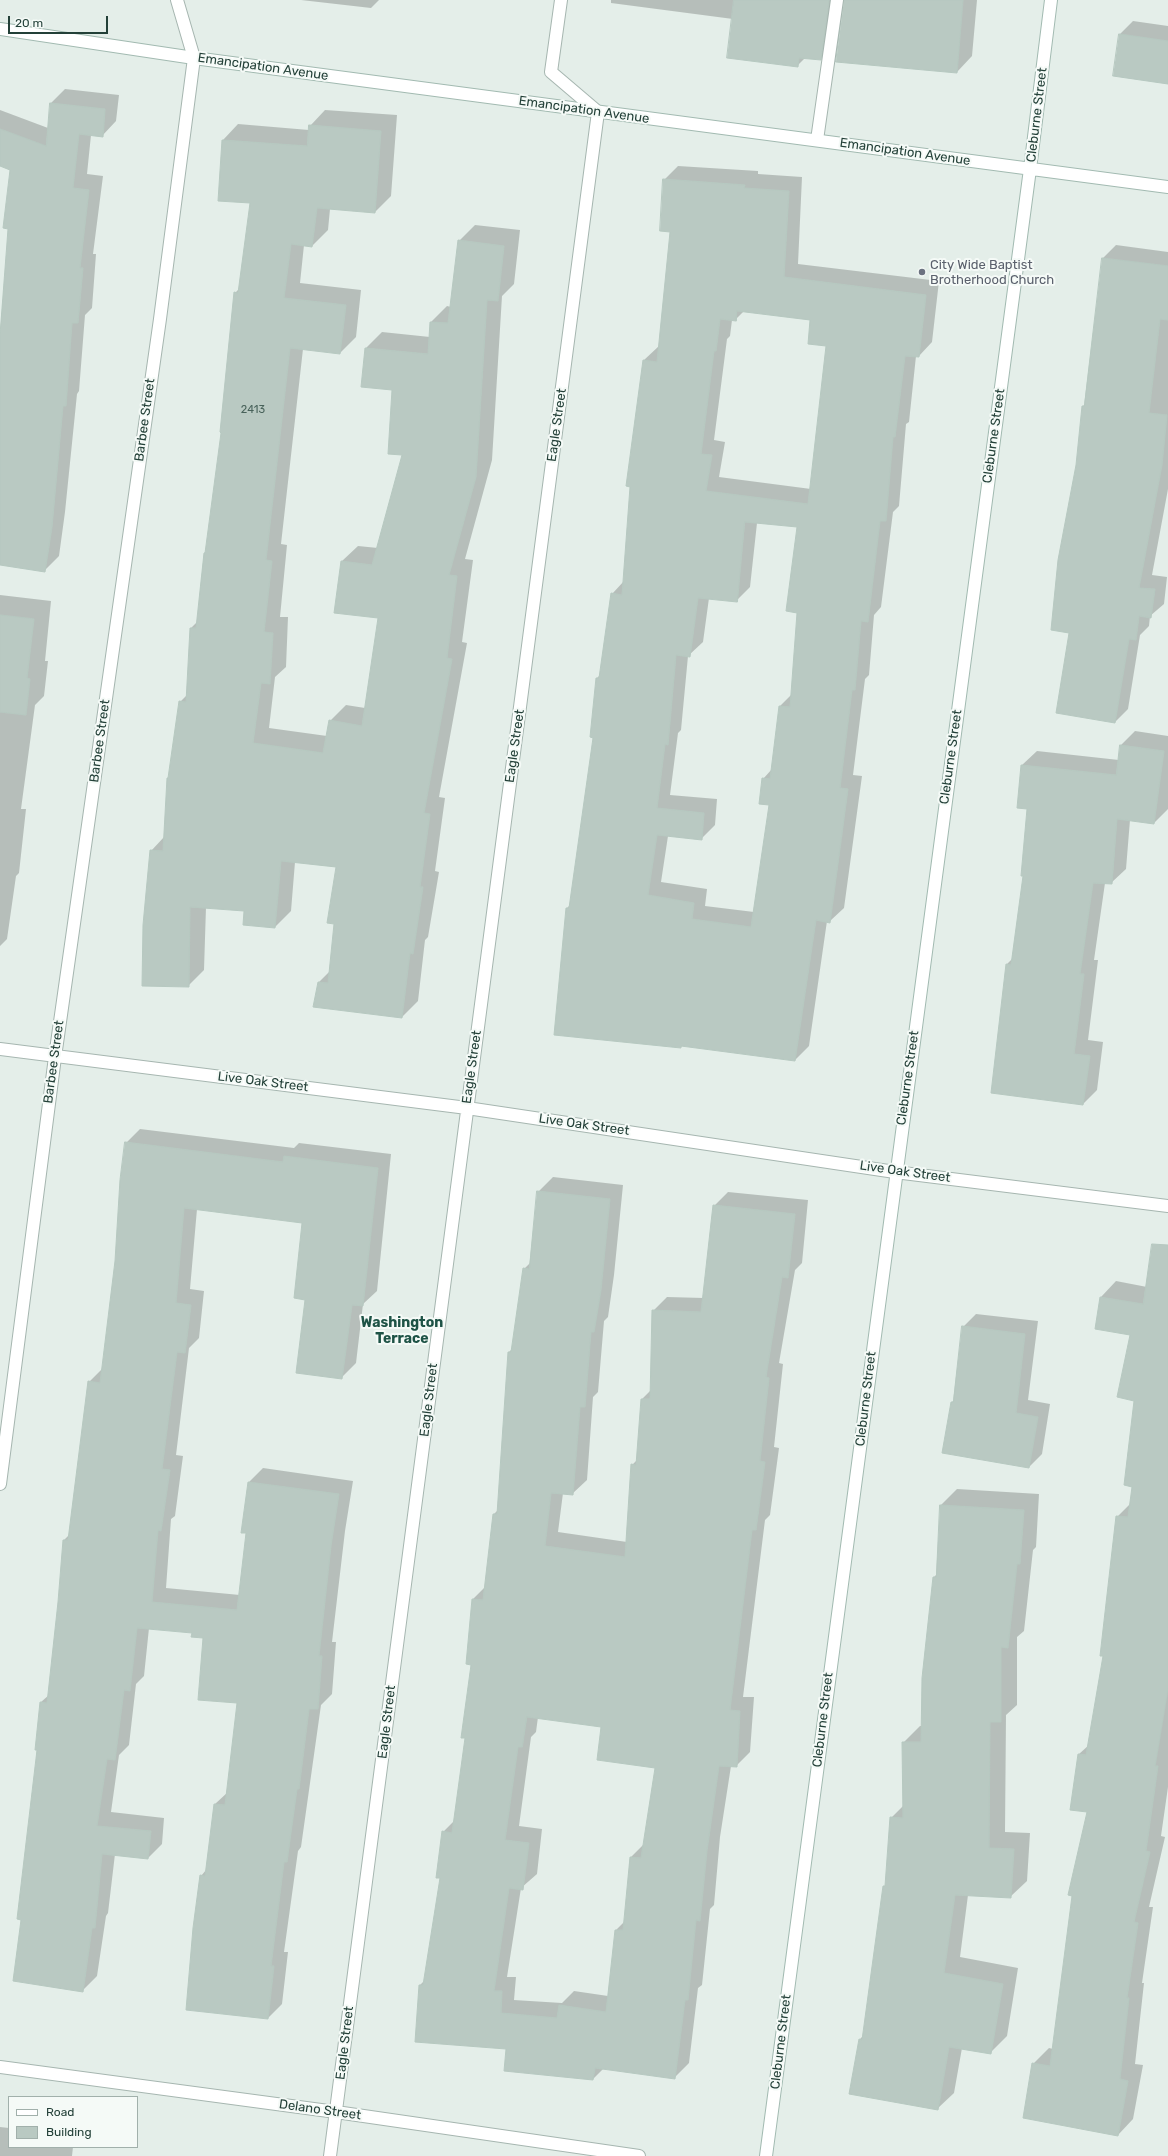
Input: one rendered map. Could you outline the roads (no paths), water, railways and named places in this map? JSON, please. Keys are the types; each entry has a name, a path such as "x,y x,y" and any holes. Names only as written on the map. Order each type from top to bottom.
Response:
{"street":[{"name":"Barbee Street","path":"0,1484 55,1057 160,318 194,58 177,0"},
{"path":"561,0 551,72 598,112"},
{"path":"817,140 837,0"},
{"name":"Cleburne Street","path":"766,2156 895,1172 1030,169 1051,0"},
{"name":"Emancipation Avenue","path":"0,29 194,58 1168,187"},
{"name":"Eagle Street","path":"330,2156 598,112"},
{"name":"Live Oak Street","path":"0,1049 467,1108 895,1172 1168,1206"},
{"name":"Delano Street","path":"0,2067 336,2112 639,2156"}],"place":[{"name":"City Wide Baptist Brotherhood Church","path":"922,272"}],"district":[{"name":"Washington Terrace","path":"402,1332"}]}
